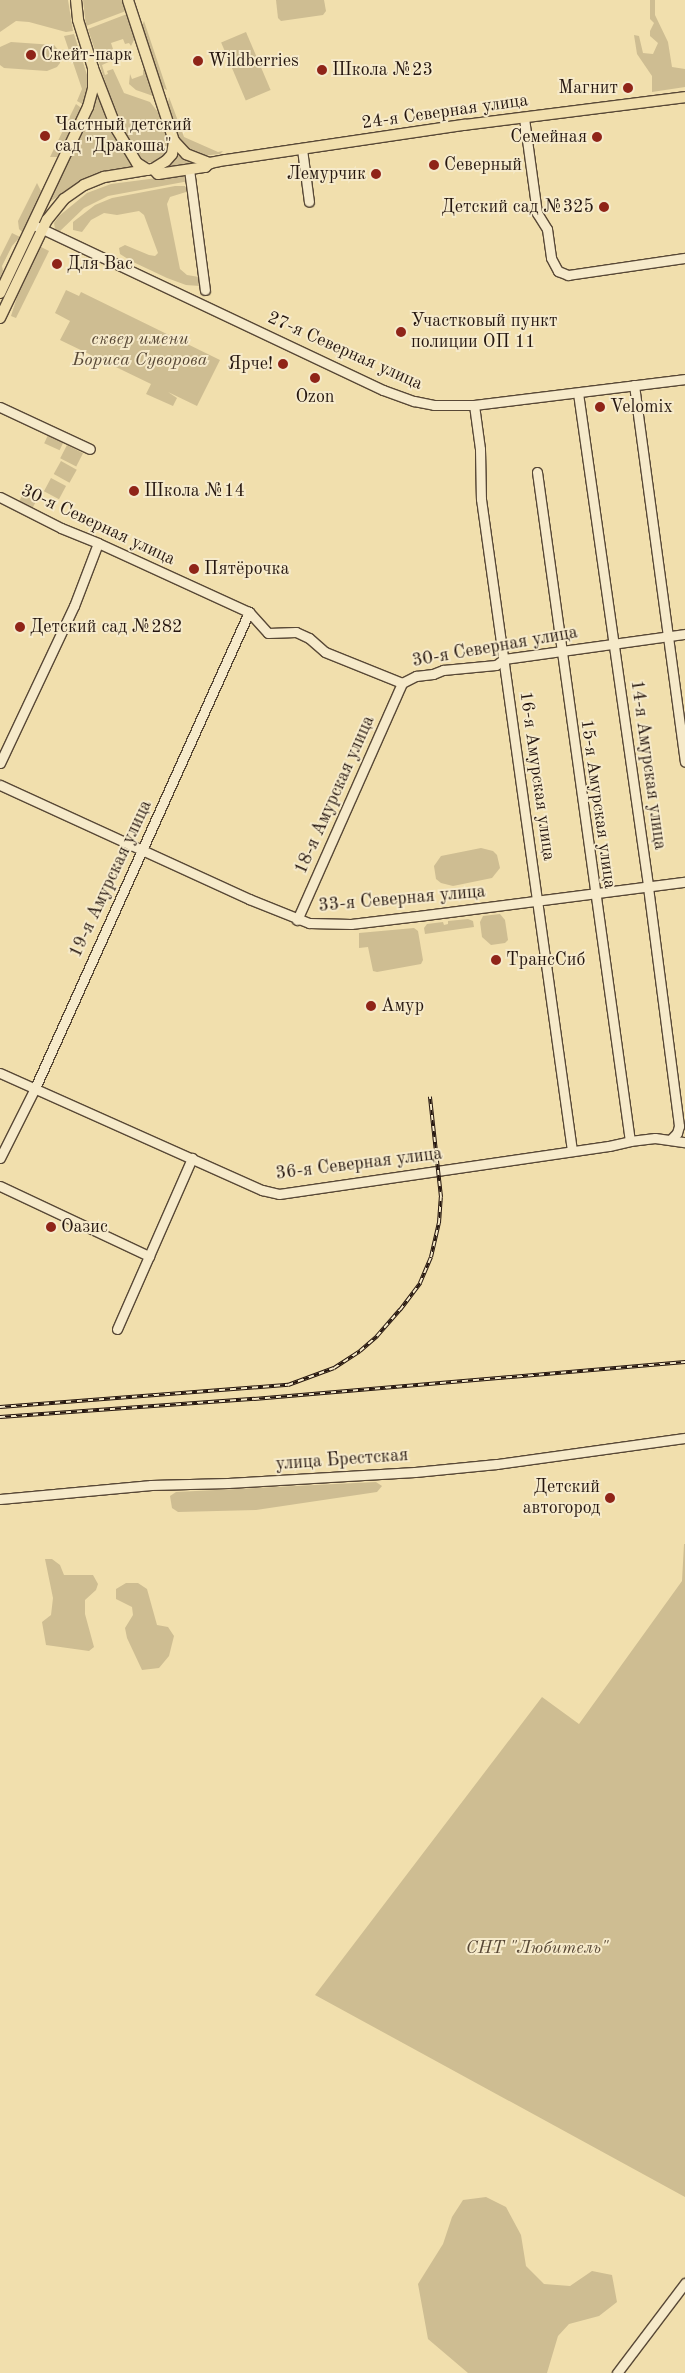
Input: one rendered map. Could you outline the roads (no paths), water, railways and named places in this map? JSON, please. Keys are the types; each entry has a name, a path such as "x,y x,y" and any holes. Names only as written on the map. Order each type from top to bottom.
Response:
{"main road":[{"path":"75,0 78,20 93,68 128,150 140,166 151,170 169,158 174,141 128,0"},
{"path":"0,293 88,107 93,88 93,68"},
{"name":"24-я Северная улица","path":"174,141 186,154 210,163 524,118 685,98"},
{"name":"24-я Северная улица","path":"0,318 42,229 57,206 84,185 112,175 151,170 158,174 205,167 210,163"}],"street":[{"path":"524,118 537,213 547,229 551,258 558,271 568,275 685,258"},
{"path":"302,149 309,202"},
{"path":"189,169 205,290"},
{"name":"27-я Северная улица","path":"32,224 400,396 434,405 474,405 685,379"},
{"path":"634,386 685,762"},
{"name":"14-я Амурская улица","path":"578,392 648,887 679,1126 677,1133 671,1139"},
{"name":"16-я Амурская улица","path":"474,405 481,457 481,499 572,1151"},
{"path":"0,407 90,449"},
{"name":"15-я Амурская улица","path":"538,472 594,894 630,1141"},
{"name":"30-я Северная улица","path":"0,497 61,528 250,612 268,632 296,632 309,638 325,652 402,683 408,678 438,673 443,670 496,665 504,659 685,634"},
{"path":"0,763 74,606 98,543"},
{"name":"19-я Амурская улица","path":"0,1158 143,850 250,612"},
{"name":"18-я Амурская улица","path":"297,920 402,683"},
{"name":"33-я Северная улица","path":"0,785 297,920 320,925 350,924 685,882"},
{"name":"36-я Северная улица","path":"0,1073 262,1190 279,1194 630,1141 671,1139 685,1142"},
{"path":"117,1329 192,1158"},
{"path":"0,1186 149,1256"},
{"name":"улица Брестская","path":"0,1499 151,1485 424,1471 506,1463 685,1438"},
{"path":"618,2373 685,2284"}],"railway":[{"path":"0,1407 288,1385 334,1368 360,1351 377,1336 400,1310 420,1283 431,1257 439,1223 441,1197 430,1097"},
{"path":"0,1417 254,1399 685,1362"}],"place":[{"name":"Скейт-парк","path":"31,55"},
{"name":"Wildberries","path":"198,61"},
{"name":"Школа №23","path":"322,70"},
{"name":"Магнит","path":"628,88"},
{"name":"Частный детский сад \"Дракоша\"","path":"45,136"},
{"name":"Семейная","path":"597,137"},
{"name":"Северный","path":"434,165"},
{"name":"Лемурчик","path":"376,174"},
{"name":"Детский сад №325","path":"604,207"},
{"name":"Для Вас","path":"57,264"},
{"name":"Участковый пункт полиции ОП 11","path":"401,332"},
{"name":"Ярче!","path":"283,364"},
{"name":"Ozon","path":"315,378"},
{"name":"Velomix","path":"600,407"},
{"name":"Школа №14","path":"134,491"},
{"name":"Пятёрочка","path":"194,569"},
{"name":"Детский сад №282","path":"20,627"},
{"name":"ТрансСиб","path":"496,960"},
{"name":"Амур","path":"371,1006"},
{"name":"Оазис","path":"51,1227"},
{"name":"Детский автогород","path":"610,1498"}],"park label":[{"name":"сквер имени Бориса Суворова","path":"140,350"},
{"name":"СНТ \"Любитель\"","path":"537,1948"}]}
